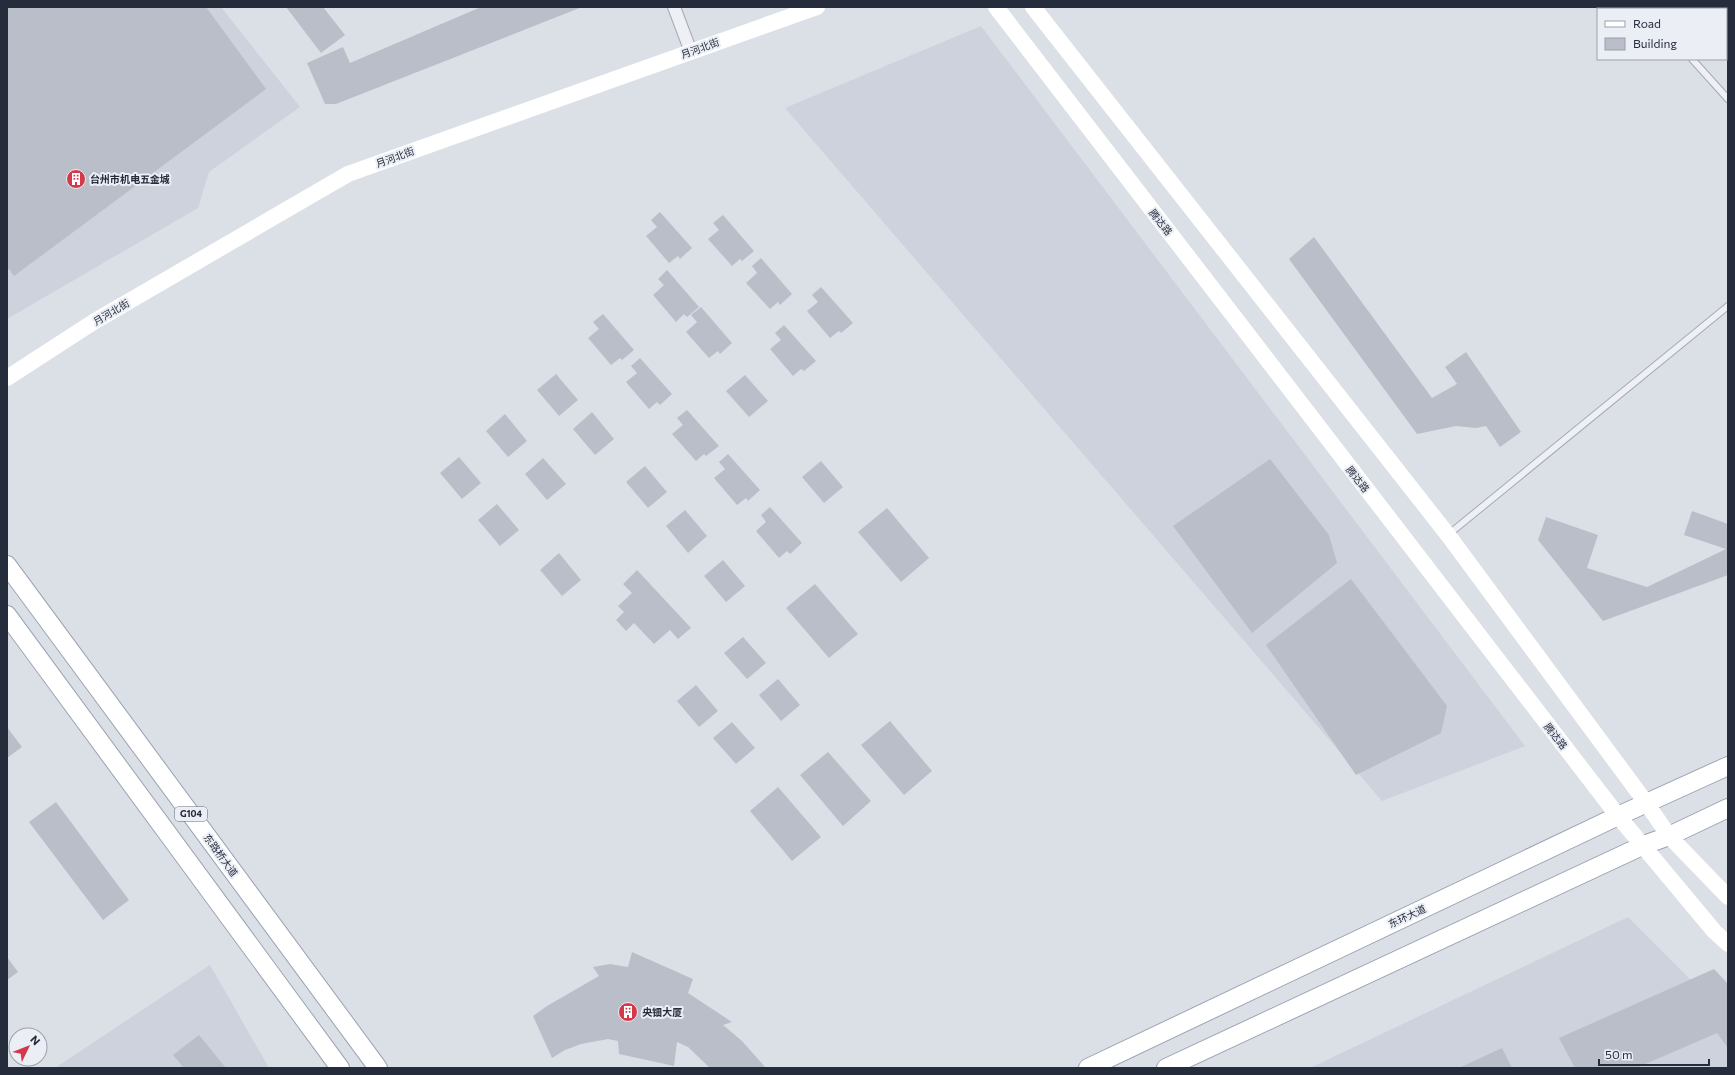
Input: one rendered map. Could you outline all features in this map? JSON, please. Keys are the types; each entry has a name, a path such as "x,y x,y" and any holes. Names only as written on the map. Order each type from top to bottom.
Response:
{"main road":[{"name":"月河北街","path":"7,378 96,321 348,174 816,7"},
{"name":"腾达路","path":"996,7 1618,816 1714,931 1728,944"},
{"path":"1033,7 1448,535 1647,804 1669,836 1728,896"},
{"name":"东路桥大道","path":"7,564 377,1066"},
{"name":"G104","path":"7,615 340,1068"},
{"name":"东环大道","path":"1088,1068 1618,816 1728,766"},
{"path":"1166,1068 1728,808"}],"street":[{"path":"674,7 690,52"}],"lane":[{"path":"1693,60 1728,98"},
{"path":"1448,535 1728,306"}],"shaded area":[{"name":"台州市机电五金城","path":"7,7 221,7 300,107 209,172 198,208 7,319"},
{"path":"981,26 1525,746 1382,801 785,108"},
{"path":"1628,917 1728,1017 1728,1068 1310,1068"},
{"path":"210,965 269,1068 55,1068"}],"building":[{"name":"台州市机电五金城","path":"7,7 206,7 266,89 14,276 9,269 7,270"},
{"path":"286,7 323,7 345,35 321,53"},
{"path":"481,7 582,7 336,104 325,104 307,63 343,47 350,63"},
{"path":"660,212 692,248 680,259 678,256 669,263 646,236 657,227 651,220"},
{"path":"723,215 754,251 742,261 740,259 732,266 708,239 719,230 713,223"},
{"path":"1314,237 1432,398 1457,384 1445,367 1466,352 1521,432 1500,447 1486,426 1476,428 1456,426 1417,434 1289,259"},
{"path":"761,258 792,294 780,305 778,302 770,309 746,283 757,273 752,266"},
{"path":"667,270 699,307 687,317 684,314 676,322 653,295 664,285 658,279"},
{"path":"821,287 853,323 841,333 839,331 830,338 807,311 818,302 812,295"},
{"path":"701,307 732,343 720,354 718,351 709,358 686,332 697,322 691,315"},
{"path":"603,314 634,350 622,360 620,358 611,365 588,338 599,329 593,322"},
{"path":"784,325 816,361 804,371 801,369 793,376 770,349 781,340 775,333"},
{"path":"640,358 672,394 660,405 657,402 649,409 626,382 637,373 631,366"},
{"path":"556,374 578,400 559,416 537,390"},
{"path":"745,375 768,401 749,417 726,391"},
{"path":"687,410 719,446 706,456 704,454 696,461 672,434 683,425 677,418"},
{"path":"592,412 614,439 595,455 573,429"},
{"path":"505,414 527,441 508,457 486,431"},
{"path":"728,454 760,490 748,501 746,498 737,505 714,478 725,469 719,462"},
{"path":"459,457 481,483 462,499 440,473"},
{"path":"543,458 566,484 547,500 525,474"},
{"path":"1270,459 1329,535 1337,563 1252,633 1173,526"},
{"path":"821,461 843,487 824,503 802,477"},
{"path":"645,466 667,492 648,508 626,482"},
{"path":"497,504 519,530 500,546 478,520"},
{"path":"770,507 802,543 790,554 787,551 779,558 756,531 766,522 761,515"},
{"path":"887,508 929,558 901,582 858,532"},
{"path":"685,510 707,536 688,553 666,526"},
{"path":"1692,511 1728,524 1728,575 1603,621 1538,540 1546,517 1598,535 1587,568 1647,587 1726,549 1684,535"},
{"path":"559,553 581,580 562,596 540,570"},
{"path":"723,560 745,586 726,602 704,576"},
{"path":"637,570 691,628 678,639 670,630 654,644 634,623 626,631 616,620 624,612 618,606 632,593 623,584"},
{"path":"1351,579 1447,706 1441,733 1356,775 1266,645"},
{"path":"815,584 858,634 829,658 786,608"},
{"path":"743,637 766,663 747,679 724,653"},
{"path":"778,679 800,705 781,721 759,695"},
{"path":"696,685 718,711 699,727 677,701"},
{"path":"890,721 932,771 904,795 861,745"},
{"path":"732,722 755,748 736,764 713,738"},
{"path":"7,727 22,747 7,758"},
{"path":"828,752 871,801 843,826 800,775"},
{"path":"778,787 821,837 792,861 750,811"},
{"path":"56,802 129,900 103,920 29,822"},
{"name":"央钿大厦","path":"632,952 693,979 688,993 732,1022 723,1025 742,1041 766,1068 710,1068 688,1047 677,1042 674,1066 619,1054 618,1041 608,1039 581,1044 565,1050 552,1058 533,1016 547,1006 599,976 593,967 610,964 628,967"},
{"path":"7,957 18,972 7,980"},
{"path":"1714,969 1728,984 1728,1048 1717,1033 1636,1068 1575,1068 1559,1038"},
{"path":"199,1035 226,1068 184,1068 173,1055"},
{"path":"1502,1048 1512,1068 1459,1068"}],"place":[{"name":"台州市机电五金城","path":"76,179"},
{"name":"央钿大厦","path":"628,1012"}]}
